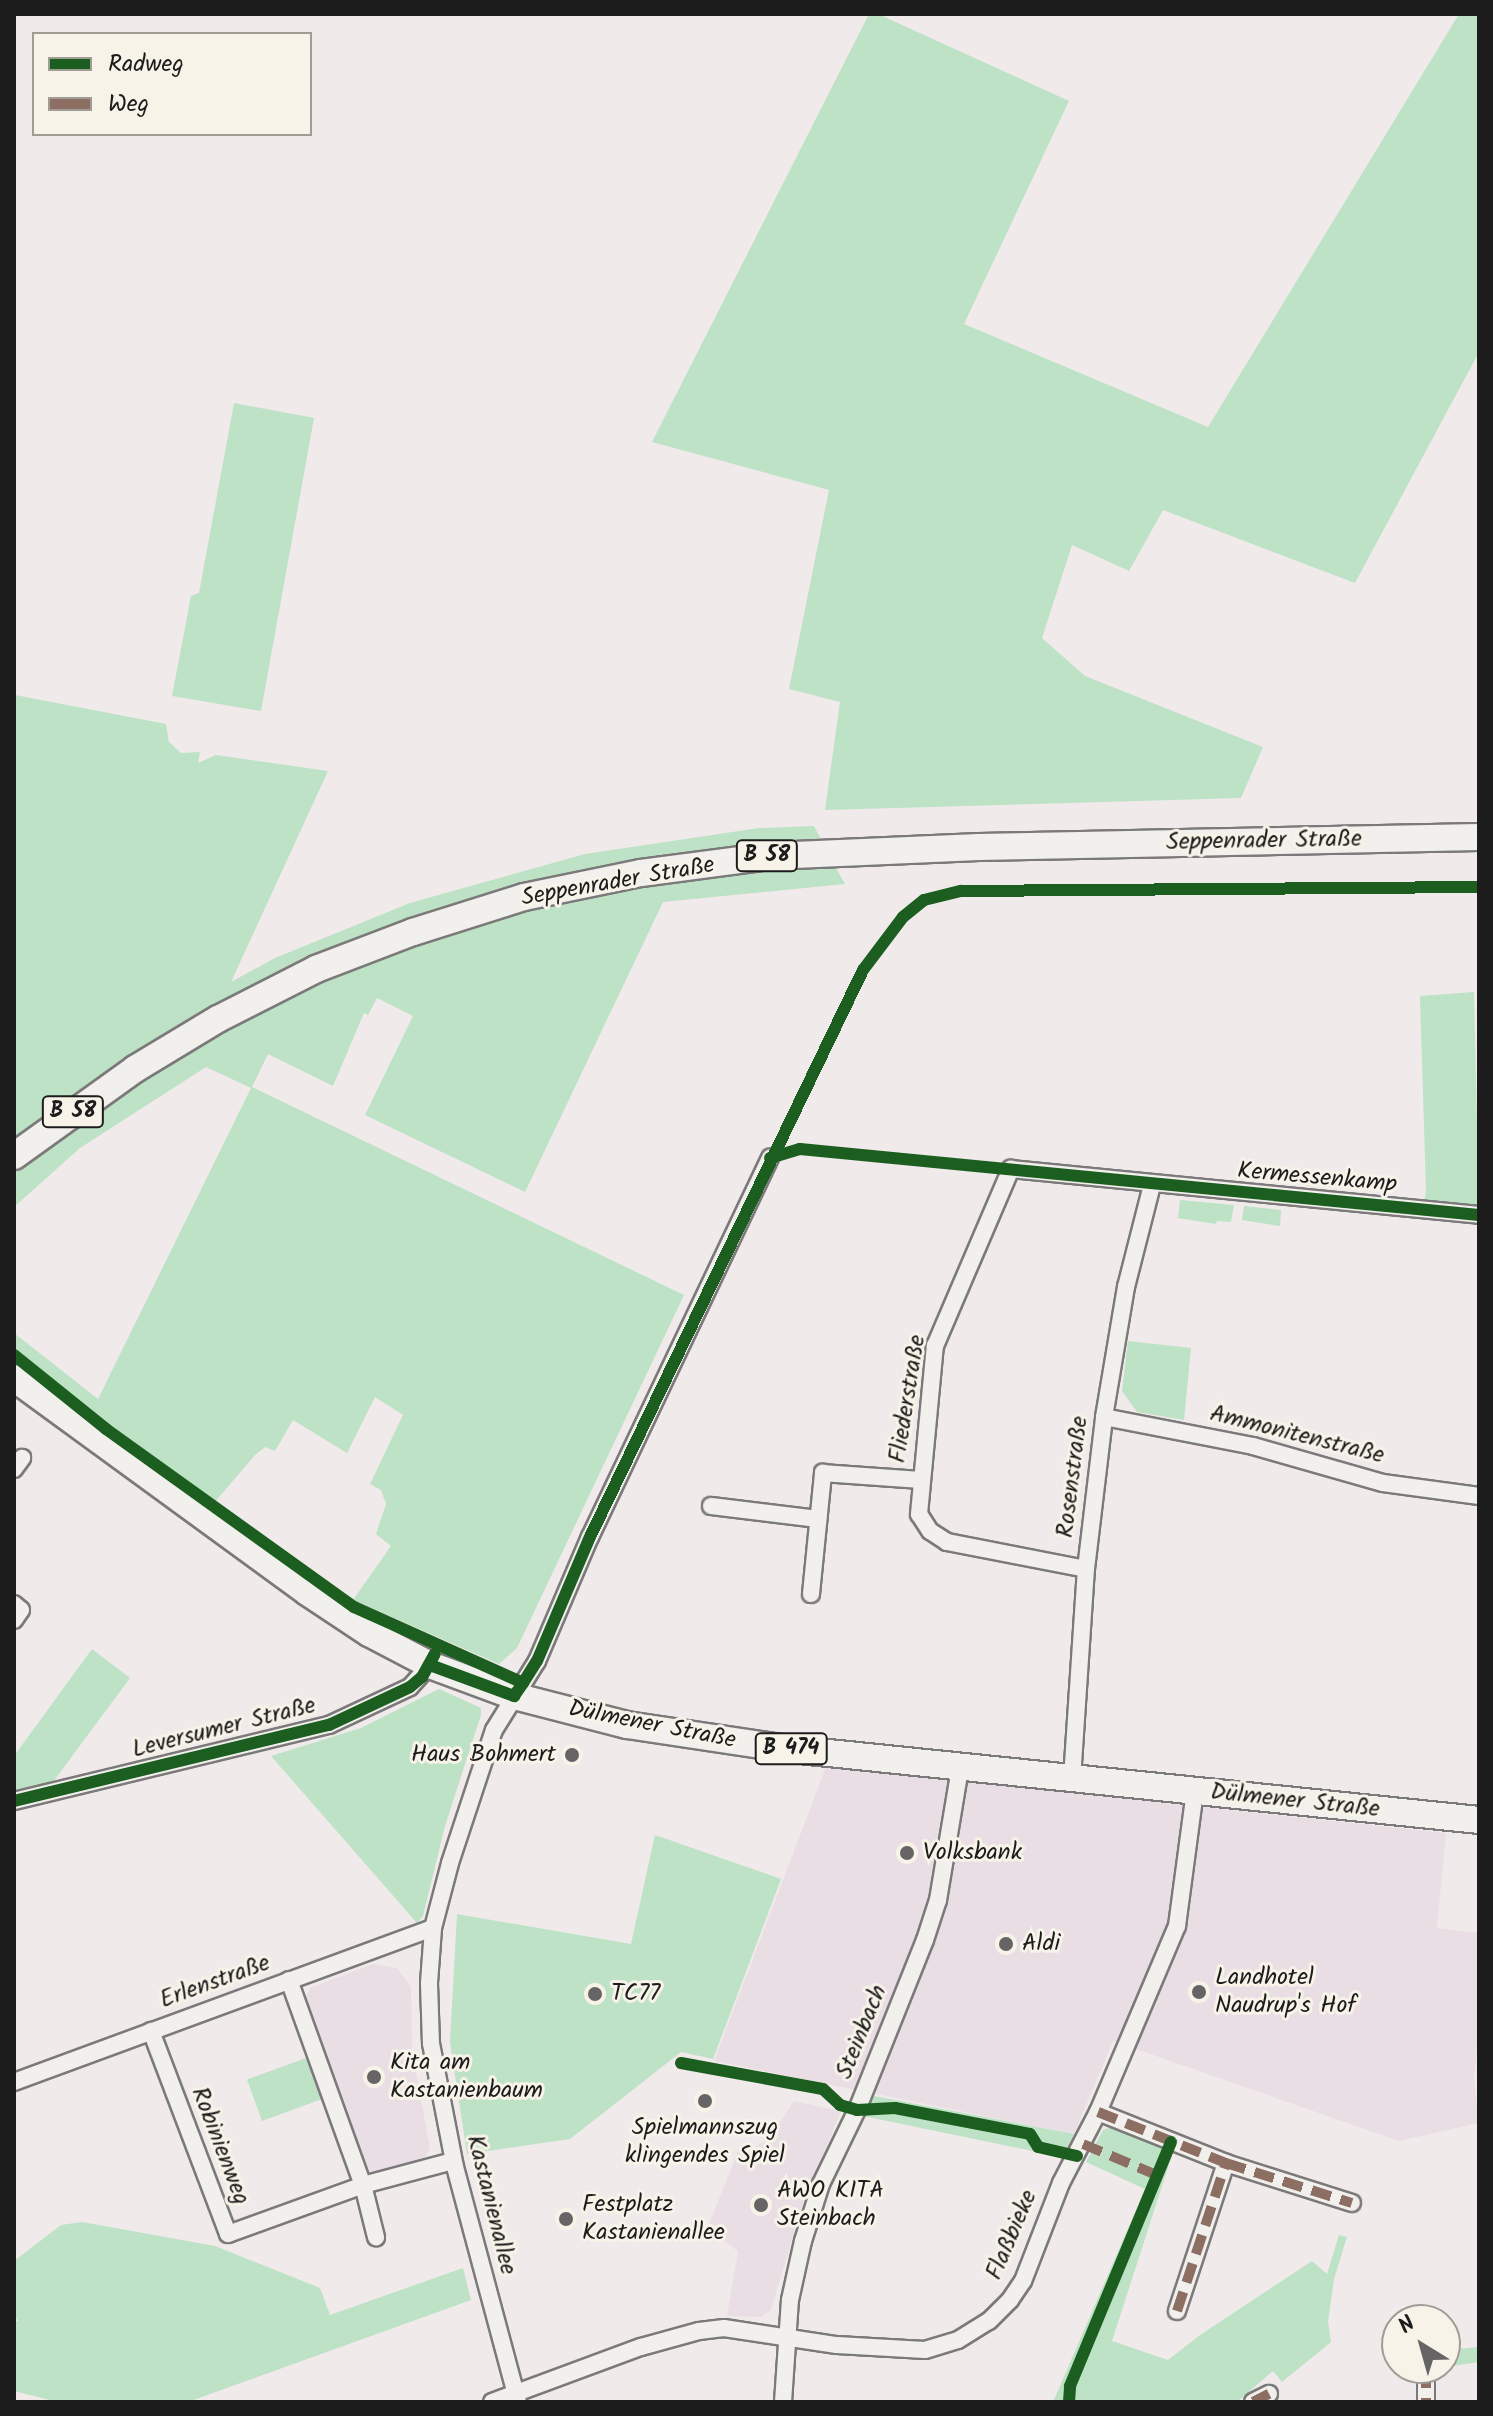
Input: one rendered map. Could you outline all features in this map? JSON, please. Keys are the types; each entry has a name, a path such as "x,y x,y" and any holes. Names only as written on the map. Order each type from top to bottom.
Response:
{"main road":[{"name":"Seppenrader Straße","path":"14,1156 135,1069 218,1019 316,969 413,932 524,897 641,873 771,856 979,847 1479,837"},
{"name":"Dülmener Straße","path":"14,1378 307,1592 369,1633 430,1665 514,1696 680,1735 960,1769 1479,1820"}],"street":[{"name":"Kastanienallee","path":"517,2397 453,2161 428,2014 433,1928 450,1863 494,1730 537,1661 590,1537 770,1158"},
{"name":"Fliederstraße","path":"1086,1569 937,1537 919,1514 935,1346 1011,1169 1152,1185"},
{"name":"Kermessenkamp","path":"1152,1185 1479,1215"},
{"name":"Rosenstraße","path":"1072,1779 1086,1569 1104,1417 1126,1287 1152,1185"},
{"name":"Ammonitenstraße","path":"1104,1417 1253,1446 1383,1483 1479,1496"},
{"path":"811,1594 823,1473 920,1480"},
{"path":"711,1506 818,1519"},
{"path":"14,1604 21,1610 14,1620"},
{"name":"Leversumer Straße","path":"14,1801 329,1725 410,1687 430,1665"},
{"name":"Steinbach","path":"783,2402 797,2266 821,2184 857,2110 925,1940 938,1900 960,1769"},
{"name":"Flaßbieke","path":"492,2402 517,2397 641,2347 699,2331 724,2328 873,2349 925,2350 958,2340 989,2321 1010,2300 1023,2281 1061,2183 1098,2112 1177,1926 1195,1791"},
{"name":"Erlenstraße","path":"14,2082 433,1928"},
{"path":"289,1980 363,2185 376,2237"},
{"name":"Robinienweg","path":"151,2031 228,2234 363,2185 453,2161"},
{"path":"1098,2112 1226,2163 1352,2203"},
{"path":"1177,2311 1226,2163"},
{"path":"1253,2402 1269,2394"}],"shaded area":[{"path":"826,1767 1446,1833 1437,1928 1479,1933 1479,2027 1474,2080 1479,2123 1399,2141 1113,2041 1074,2134 714,2061"},
{"name":"Kita am Kastanienbaum","path":"373,1964 397,1968 411,1987 412,2050 430,2148 423,2163 373,2174 365,2165 305,1999 310,1988"},
{"name":"AWO KITA Steinbach","path":"794,2101 841,2111 800,2212 771,2310 761,2317 727,2316 738,2251 707,2229 740,2146 755,2147 769,2139"}],"green space":[{"path":"869,14 878,14 1069,101 964,324 1208,427 1459,14 1479,14 1479,352 1355,583 1163,510 1129,571 1072,545 1042,638 1085,676 1263,747 1241,798 825,810 840,702 789,689 829,490 652,442"},
{"path":"234,403 314,418 261,711 172,696 191,596 199,593"},
{"path":"15,695 166,724 169,742 181,753 200,752 198,763 216,755 328,771 231,982 275,958 410,903 585,854 759,828 814,826 823,843 404,924 14,1145"},
{"path":"833,863 845,884 663,902 525,1192 365,1115 413,1016 377,998 368,1015 364,1013 333,1086 268,1054 252,1087 684,1295 517,1648 499,1664 353,1600 391,1546 376,1534 386,1504 381,1490 370,1484 403,1415 375,1397 347,1453 293,1420 275,1451 265,1447 255,1455 213,1504 14,1351 14,1333 98,1399 251,1088 206,1067 80,1148 14,1207 14,1174 108,1100 231,1025 328,976 388,952 520,910 685,877"},
{"path":"1474,992 1479,1209 1423,1206 1426,1192 1420,996"},
{"path":"1180,1200 1234,1205 1231,1222 1217,1221 1216,1224 1178,1218"},
{"path":"1244,1206 1281,1210 1280,1226 1242,1220"},
{"path":"1128,1341 1191,1348 1184,1420 1137,1412 1122,1391"},
{"path":"92,1649 130,1678 53,1782 14,1795 14,1756"},
{"path":"439,1689 481,1708 481,1715 445,1826 423,1916 417,1923 271,1756 361,1728"},
{"name":"TC77","path":"655,1835 781,1879 713,2059 681,2052 570,2139 467,2154 450,2042 457,1914 631,1944"},
{"path":"309,2057 324,2098 262,2121 247,2080"},
{"path":"874,2096 1074,2134 1062,2157 863,2116"},
{"path":"1112,2127 1173,2152 1112,2341 1168,2360 1200,2335 1312,2261 1327,2274 1339,2235 1347,2237 1334,2279 1328,2322 1331,2342 1282,2382 1273,2371 1237,2402 1053,2402 1145,2189 1086,2162 1103,2130"},
{"path":"82,2222 215,2246 320,2288 330,2315 463,2268 471,2300 188,2402 58,2402 14,2391 14,2322 18,2321 14,2315 14,2261 61,2225"},
{"path":"1479,2347 1479,2362 1461,2365 1461,2349"}],"marked path":[{"path":"1098,2112 1226,2163 1352,2203"},
{"path":"1083,2144 1159,2176"},
{"path":"1177,2311 1226,2163"},
{"path":"1426,2384 1426,2402"},
{"path":"1253,2402 1269,2394"}],"cycle path":[{"path":"430,1665 514,1696 523,1683 537,1661 590,1537 863,970 903,917 924,900 961,891 1479,887"},
{"path":"770,1158 800,1149 1479,1215"},
{"path":"14,1355 106,1429 354,1607 523,1683"},
{"path":"14,1801 329,1725 410,1687 422,1677 435,1654"},
{"path":"681,2063 823,2089 840,2105 857,2110 895,2108 1030,2134 1038,2147 1077,2156"},
{"path":"1069,2402 1070,2386 1171,2142"}],"place":[{"name":"Haus Bohmert","path":"572,1755"},
{"name":"Volksbank","path":"907,1853"},
{"name":"Aldi","path":"1006,1944"},
{"name":"Landhotel Naudrup's Hof","path":"1199,1992"},
{"name":"TC77","path":"595,1994"},
{"name":"Kita am Kastanienbaum","path":"374,2077"},
{"name":"Spielmannszug klingendes Spiel","path":"705,2101"},
{"name":"AWO KITA Steinbach","path":"761,2205"},
{"name":"Festplatz Kastanienallee","path":"566,2219"}]}
